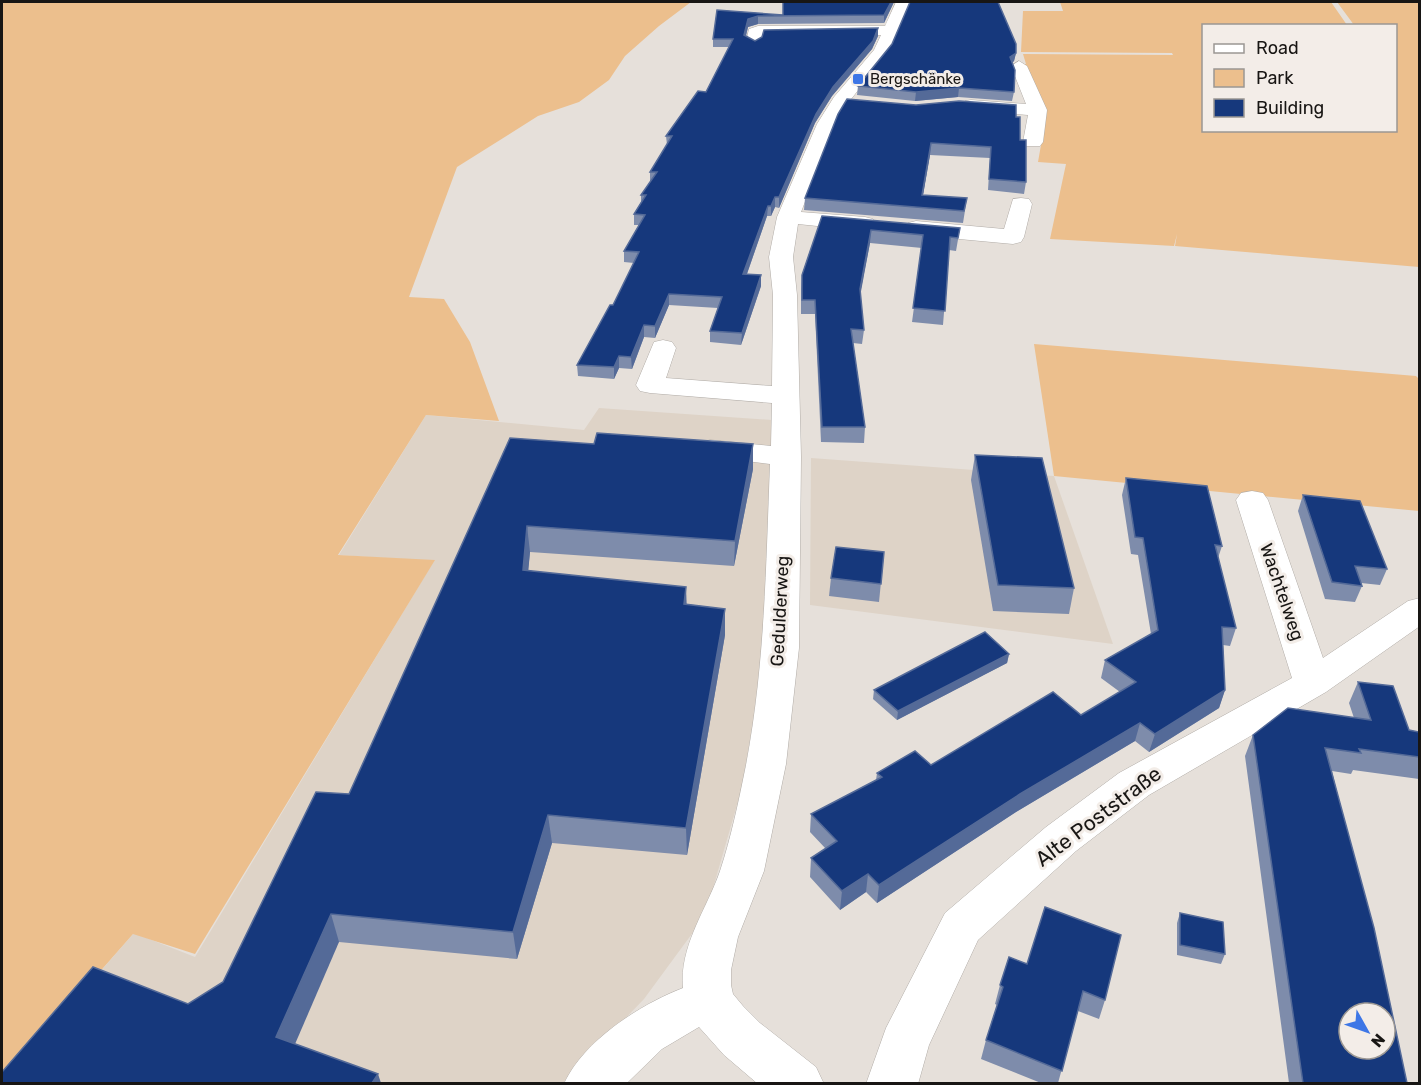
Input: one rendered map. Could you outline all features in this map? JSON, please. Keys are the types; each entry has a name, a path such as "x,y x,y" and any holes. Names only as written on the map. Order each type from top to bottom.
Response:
{"street":[{"name":"Gedulderweg","path":"710,1002 707,985 710,953 742,871 766,764 781,648 786,396 785,295 781,257 788,217 826,124 851,102 903,2"},
{"path":"754,42 754,32 758,31 890,30"},
{"path":"1019,66 1038,110 1032,142"},
{"path":"953,105 1038,110"},
{"path":"788,217 1013,237 1021,204"},
{"path":"663,348 650,385 786,396"},
{"path":"683,447 786,457"},
{"name":"Wachtelweg","path":"1252,500 1313,683"},
{"name":"Alte Poststraße","path":"892,1083 904,1044 961,927 1061,839 1134,784 1313,683 1419,609"},
{"path":"590,1083 653,1025 692,1005 710,1002 742,1039 798,1083"}],"shaded area":[{"path":"599,408 772,420 768,640 741,791 705,916 644,999 563,1083 2,1084 134,933 195,957 434,561 339,555 426,415 584,430"},
{"path":"811,458 1054,476 1113,644 810,605"}],"green space":[{"path":"2,2 691,2 625,56 609,80 579,102 538,116 457,167 409,297 444,299 470,342 499,421 426,415 338,555 435,560 195,954 133,934 2,1083"},
{"path":"1060,2 1331,2 1346,24 1202,24 1202,132 1397,132 1397,24 1353,24 1337,2 1419,2 1419,267 1175,246 1177,234 1174,246 1050,239 1066,164 1038,162 1047,111 1022,64 1026,64 1023,54 1173,55 1172,53 1021,52 1023,11 1063,11"},
{"path":"1034,344 1416,376 1420,380 1419,511 1054,476"}],"building":[{"path":"783,2 891,2 884,15 758,16 748,19 744,35 755,41 762,37 764,30 878,28 873,41 833,87 816,114 779,197 775,197 771,206 768,206 743,274 761,275 742,333 710,331 722,297 669,294 655,326 644,325 631,357 619,356 614,367 577,365 610,305 613,305 639,252 624,251 645,215 634,214 646,195 641,195 657,172 650,172 672,136 666,136 698,91 706,92 733,39 713,39 717,10 783,15"},
{"path":"910,2 998,2 1016,44 1016,53 1010,57 1015,70 1014,92 959,88 916,92 858,86 892,44"},
{"path":"847,99 916,105 959,101 1016,105 1016,117 1020,117 1020,140 1026,140 1026,182 989,179 991,147 931,143 922,195 967,198 964,211 805,198 838,114"},
{"path":"822,216 960,228 958,238 950,237 945,311 913,308 923,235 871,230 860,289 864,330 851,329 865,427 822,427 815,300 802,300 802,275"},
{"path":"597,433 753,444 735,541 527,526 523,570 686,587 684,604 725,609 686,828 548,815 513,932 331,914 276,1037 378,1074 372,1083 2,1083 2,1072 93,967 188,1004 223,982 316,792 349,794 510,438 594,444"},
{"path":"975,455 1042,458 1074,588 998,585"},
{"path":"1126,478 1207,486 1222,546 1215,545 1236,628 1222,627 1225,690 1155,734 1140,723 1020,794 879,885 868,874 842,891 811,858 837,841 811,814 882,777 877,773 915,751 931,765 1053,692 1081,715 1136,682 1105,660 1158,630 1143,538 1135,537"},
{"path":"1303,495 1360,501 1387,569 1355,566 1362,586 1332,582"},
{"path":"836,547 884,552 881,584 831,578"},
{"path":"985,632 1009,654 898,711 874,690"},
{"path":"1358,682 1393,686 1409,730 1419,732 1419,757 1359,749 1361,753 1325,748 1374,928 1390,1001 1337,1001 1337,1061 1397,1061 1397,1036 1407,1083 1303,1083 1253,735 1288,708 1371,720"},
{"path":"1045,907 1121,935 1105,1000 1083,991 1062,1071 986,1040 1003,987 1000,985 1009,957 1027,964"},
{"path":"1180,913 1223,922 1225,954 1180,945"}],"place":[{"name":"Bergschänke","path":"858,79"}]}
